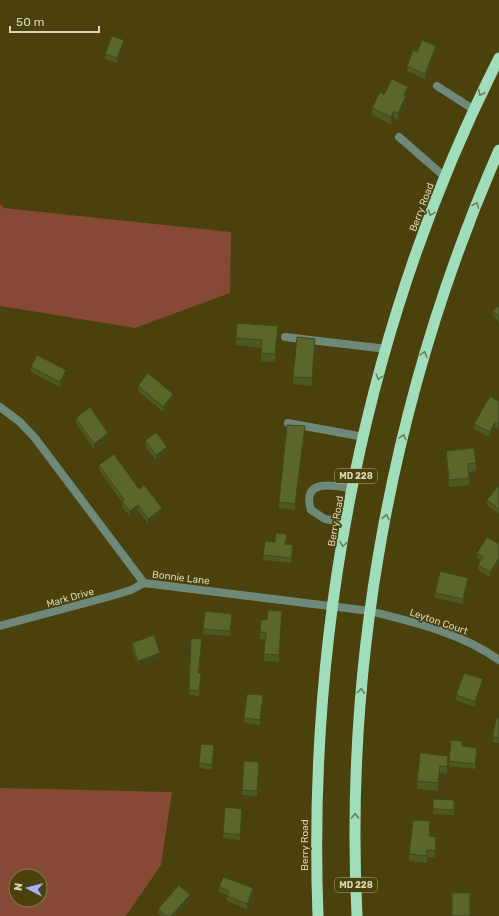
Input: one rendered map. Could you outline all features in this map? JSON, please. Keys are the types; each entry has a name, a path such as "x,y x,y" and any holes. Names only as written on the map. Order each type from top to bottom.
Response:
{"highway":[{"name":"Berry Road","path":"318,916 316,829 320,739 333,606 346,523 368,414 412,266 445,177 473,109 499,58"},
{"name":"MD 228","path":"357,916 356,768 361,688 370,611 391,487 423,359 456,255 499,150"}],"street":[{"path":"437,86 473,109"},
{"path":"399,137 445,177"},
{"path":"285,337 387,349"},
{"name":"Bonnie Lane","path":"0,407 20,422 35,438 144,583 370,611"},
{"path":"288,423 364,437"},
{"path":"346,523 325,519 311,510 308,503 310,494 314,488 325,485 353,489"},
{"name":"Mark Drive","path":"0,626 115,595 131,590 144,583"},
{"name":"Leyton Court","path":"370,611 400,618 451,634 471,642 499,660"}],"shaded area":[{"path":"0,204 4,208 231,232 230,293 135,328 0,306"},
{"path":"0,788 172,792 161,865 126,916 0,916"}],"building":[{"path":"112,36 124,40 117,58 105,54"},
{"path":"422,40 436,46 425,74 407,66 413,50 417,52"},
{"path":"392,79 408,87 404,95 406,96 398,113 394,111 391,117 372,108 380,92 384,95"},
{"path":"499,306 499,318 493,310"},
{"path":"237,323 278,326 275,354 261,353 262,340 236,338"},
{"path":"297,337 315,339 312,378 293,377"},
{"path":"37,355 66,370 60,382 31,367"},
{"path":"148,373 173,394 163,407 138,386"},
{"path":"490,396 498,401 499,399 499,422 498,424 495,422 490,432 474,424"},
{"path":"90,407 108,433 94,444 76,418"},
{"path":"287,425 305,426 295,504 279,502"},
{"path":"156,432 167,447 156,455 145,441"},
{"path":"474,448 476,463 468,464 469,478 449,480 446,451"},
{"path":"114,454 139,489 144,485 162,508 148,519 138,505 130,511 122,502 124,500 99,465"},
{"path":"499,485 499,509 487,500"},
{"path":"276,533 287,534 285,544 293,545 291,558 263,555 265,541 275,542"},
{"path":"487,537 499,544 499,558 490,572 478,565 483,557 477,553"},
{"path":"440,571 468,578 463,599 435,593"},
{"path":"268,610 282,611 279,655 264,654 266,632 260,632 261,620 267,620"},
{"path":"205,611 232,614 230,631 203,629"},
{"path":"154,635 160,653 138,661 132,643"},
{"path":"191,638 202,639 198,673 201,673 199,691 189,690"},
{"path":"464,673 483,679 475,702 456,695"},
{"path":"247,694 263,695 260,720 244,718"},
{"path":"496,718 499,718 499,738 493,737"},
{"path":"451,740 462,741 462,746 477,748 475,764 449,761"},
{"path":"201,744 214,745 212,765 199,763"},
{"path":"420,753 448,756 447,767 440,766 438,783 417,781"},
{"path":"244,761 259,762 257,791 242,790"},
{"path":"433,799 454,800 454,810 433,809"},
{"path":"225,807 242,809 240,835 223,833"},
{"path":"413,820 430,821 429,836 436,837 435,851 427,850 427,856 409,854"},
{"path":"223,877 253,888 247,904 227,896 229,891 219,887"},
{"path":"179,885 190,895 171,916 166,916 158,909"},
{"path":"452,893 470,893 470,916 452,916"}]}
